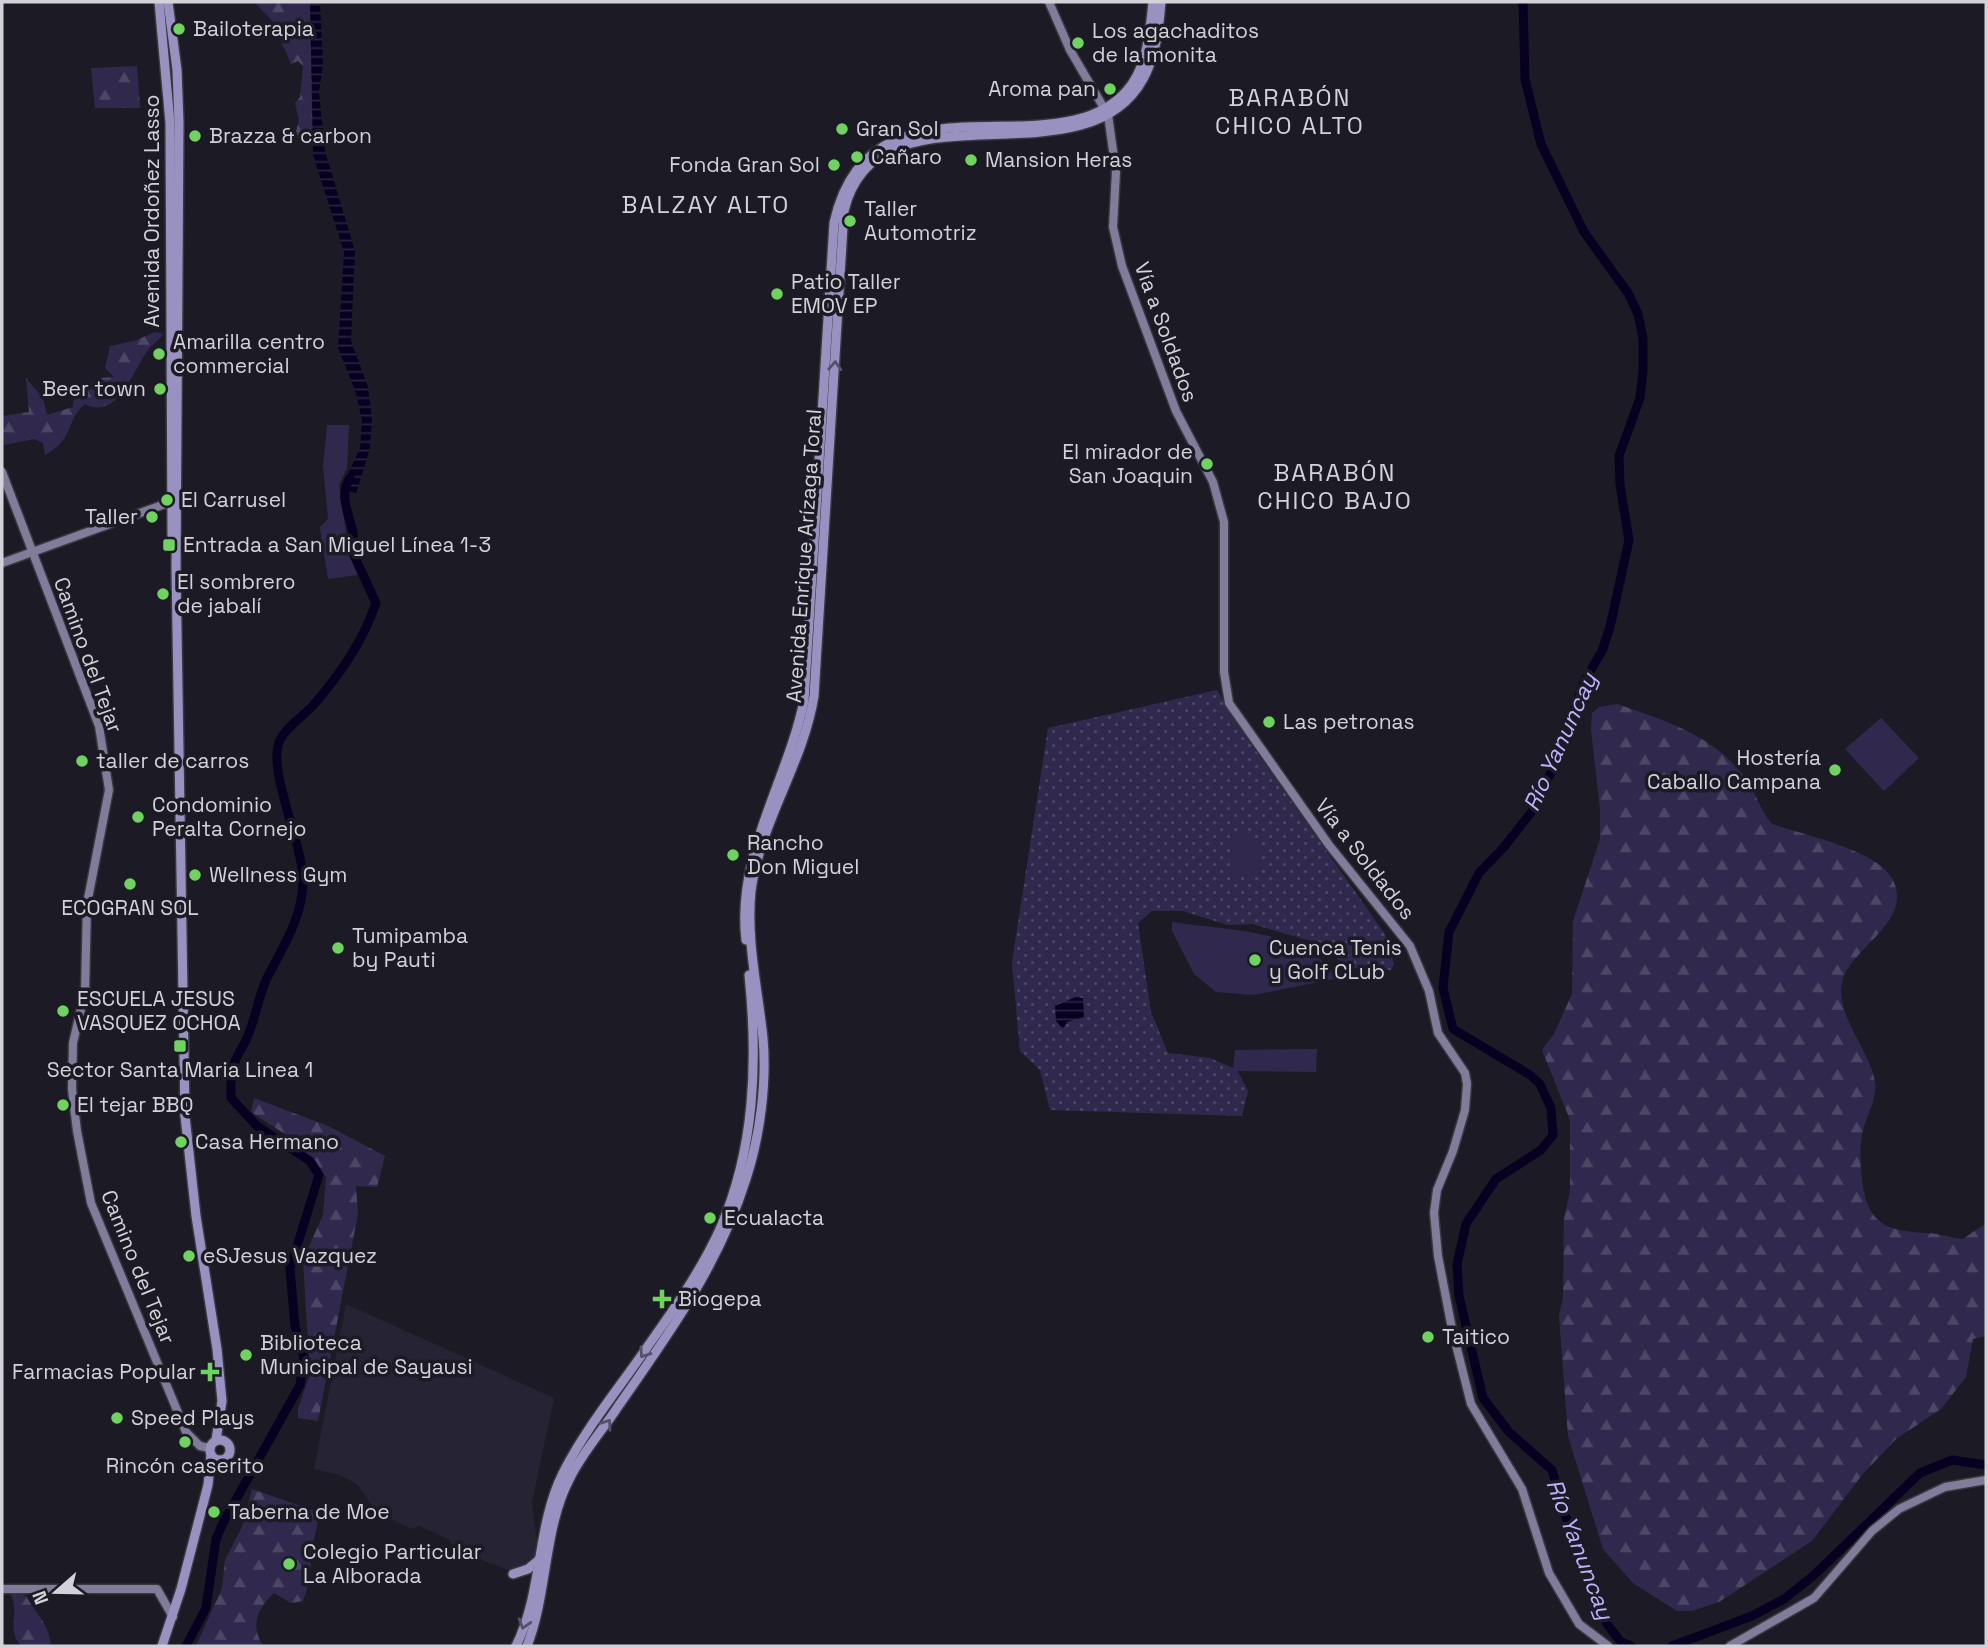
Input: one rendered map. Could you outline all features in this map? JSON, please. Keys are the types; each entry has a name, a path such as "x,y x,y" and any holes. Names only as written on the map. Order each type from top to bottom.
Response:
{"main road":[{"path":"159,2 172,61"},
{"path":"168,2 172,61"},
{"name":"Avenida Enrique Arízaga Toral","path":"1107,111 1127,90 1139,71 1153,2"},
{"name":"Avenida Enrique Arízaga Toral","path":"516,1646 542,1555 546,1523 563,1473 696,1274 720,1229 740,1175 752,1096 755,1040 744,903 751,858 791,753 804,701 835,286 848,197 860,174 890,150 913,142 1063,129 1126,101 1143,79 1155,49 1161,2"},
{"name":"Avenida Ordoñez Lasso","path":"162,1646 173,1616 208,1485 222,1401 185,1116 176,569 173,561 179,123 172,61"},
{"name":"Avenida Ordoñez Lasso","path":"172,61 174,500"},
{"name":"Avenida Enrique Arízaga Toral","path":"527,1646 536,1624 557,1516 569,1478 699,1287 728,1230 751,1165 760,1108 764,1057 750,928 751,895 763,842 805,737 814,696 835,286"},
{"path":"216,1446 222,1460"},
{"name":"Avenida Ordoñez Lasso","path":"208,1485 222,1460 230,1453 216,1446"},
{"path":"513,1574 534,1566 542,1555"}],"street":[{"path":"1049,2 1070,50 1107,111"},
{"name":"Vía a Soldados","path":"1107,111 1116,172 1113,227 1122,266 1176,411 1213,482 1224,523 1226,692 1235,712 1329,845 1410,946 1429,991 1438,1033 1465,1073 1465,1110 1453,1151 1437,1190 1434,1213 1438,1256 1452,1329 1471,1404 1522,1489 1549,1573 1579,1624 1608,1646"},
{"name":"Camino del Tejar","path":"2,472 99,726 108,783 87,904 85,992 73,1044 72,1068 77,1131 89,1191 93,1209 186,1432 200,1446 216,1446"},
{"path":"2,563 174,500"},
{"path":"1730,1646 1814,1598 1872,1531 1899,1509 1945,1487 1986,1480"},
{"path":"2,1589 157,1589 173,1616"}],"shaded area":[{"path":"310,2 320,2 323,65 319,92 325,151 355,251 351,341 368,387 372,419 370,448 356,494 342,487 360,448 362,421 356,393 338,348 344,252 313,155"},
{"path":"1076,997 1083,998 1084,1017 1067,1022 1063,1029 1056,1021 1055,1006"},
{"path":"346,1304 554,1398 532,1502 538,1552 532,1561 508,1570 454,1549 450,1540 419,1526 411,1529 375,1511 358,1485 340,1475 314,1469"}],"green space":[{"path":"310,2 314,49 314,133 304,141 295,136 299,120 295,103 300,97 303,66 298,61 291,64 281,40 283,32 256,4"},
{"path":"137,66 140,108 95,108 91,68"},
{"path":"155,332 163,334 148,350 124,390 107,405 97,408 85,404 55,449 45,455 43,443 34,439 4,445 2,416 29,412 26,378 43,398 47,415 73,407 75,391 100,378 114,377 105,368 110,346 134,341"},
{"path":"327,425 349,425 347,468 339,485 349,553 358,575 328,579 320,527 328,519 323,466"},
{"name":"Cuenca Tenis y Golf CLub","path":"1217,690 1234,720 1385,934 1394,964 1391,970 1350,968 1311,941 1252,924 1228,925 1183,911 1152,911 1138,923 1151,1012 1168,1053 1210,1058 1237,1070 1248,1091 1242,1116 1050,1110 1040,1070 1020,1051 1012,962 1048,728"},
{"path":"1617,704 1688,731 1719,751 1745,778 1772,824 1858,852 1886,871 1894,882 1897,897 1894,911 1847,970 1842,982 1843,1006 1870,1066 1875,1084 1861,1147 1865,1195 1874,1215 1889,1227 1899,1230 1963,1239 1986,1223 1986,1336 1973,1339 1966,1377 1941,1409 1896,1439 1862,1475 1812,1541 1719,1602 1692,1611 1677,1611 1633,1583 1603,1549 1568,1436 1559,1316 1563,1297 1564,1219 1570,1191 1570,1120 1542,1050 1554,1034 1572,994 1573,921 1600,839 1592,713 1599,707"},
{"path":"1881,718 1919,758 1884,791 1845,749"},
{"path":"1234,832 1252,833 1251,845 1262,846 1259,876 1231,874"},
{"name":"Cuenca Tenis y Golf CLub","path":"1172,922 1240,930 1285,941 1305,949 1324,962 1339,978 1254,995 1216,992 1194,974 1172,931"},
{"path":"1317,1049 1316,1072 1233,1071 1235,1050"},
{"path":"254,1098 328,1126 385,1156 377,1187 356,1186 358,1214 318,1421 298,1418 298,1409 310,1374 303,1260 323,1215 326,1177 297,1142 251,1112"},
{"path":"252,1489 318,1512 303,1601 291,1603 274,1593 268,1599 256,1624 263,1646 196,1646 222,1588 225,1560 242,1527"},
{"path":"16,1592 26,1596 41,1619 48,1631 51,1646 22,1646 17,1641 11,1595"}],"waterway":[{"name":"Río Yanuncay","path":"1523,2 1525,79 1541,144 1584,232 1628,293 1638,314 1643,338 1643,371 1640,398 1619,456 1620,485 1629,540 1610,627 1602,651 1584,682 1552,770 1533,810 1479,873 1449,932 1443,988 1453,1029 1530,1075 1540,1084 1551,1108 1553,1135 1541,1150 1496,1179 1466,1224 1457,1264 1459,1296 1483,1398 1509,1432 1552,1470 1565,1515 1594,1584 1607,1624 1621,1642 1631,1646"},
{"path":"186,1646 206,1608 216,1539 300,1385 304,1357 295,1326 290,1269 319,1175 310,1161 257,1126 231,1098 231,1078 234,1063 249,1033 264,985 296,919 302,894 301,865 278,769 280,740 343,668 365,630 376,603 352,551 353,532 345,496 350,478"},
{"name":"Río Yanuncay","path":"1672,1646 1752,1616 1784,1599 1813,1576 1920,1473 1952,1460 1986,1465"}],"place":[{"name":"Bailoterapia","path":"179,29"},
{"name":"Los agachaditos de la monita","path":"1078,43"},
{"name":"Aroma pan","path":"1110,89"},
{"name":"Gran Sol","path":"842,129"},
{"name":"Brazza & carbon","path":"195,136"},
{"name":"Cañaro","path":"857,157"},
{"name":"Mansion Heras","path":"971,160"},
{"name":"Fonda Gran Sol","path":"834,165"},
{"name":"Taller Automotriz","path":"850,221"},
{"name":"Patio Taller EMOV EP","path":"777,294"},
{"name":"Amarilla centro commercial","path":"159,354"},
{"name":"Beer town","path":"160,389"},
{"name":"El mirador de San Joaquin","path":"1207,464"},
{"name":"El Carrusel","path":"167,500"},
{"name":"Taller","path":"152,517"},
{"name":"Entrada a San Miguel Línea 1-3","path":"169,545"},
{"name":"El sombrero de jabalí","path":"163,594"},
{"name":"Las petronas","path":"1269,722"},
{"name":"taller de carros","path":"82,761"},
{"name":"Hostería Caballo Campana","path":"1835,770"},
{"name":"Condominio Peralta Cornejo","path":"138,817"},
{"name":"Rancho Don Miguel","path":"733,855"},
{"name":"Wellness Gym","path":"195,875"},
{"name":"ECOGRAN SOL","path":"130,884"},
{"name":"Tumipamba by Pauti","path":"338,948"},
{"name":"Cuenca Tenis y Golf CLub","path":"1255,960"},
{"name":"ESCUELA JESUS VASQUEZ OCHOA","path":"63,1011"},
{"name":"Sector Santa Maria Linea 1","path":"180,1046"},
{"name":"El tejar BBQ","path":"63,1105"},
{"name":"Casa Hermano","path":"181,1142"},
{"name":"Ecualacta","path":"710,1218"},
{"name":"eSJesus Vazquez","path":"189,1256"},
{"name":"Biogepa","path":"662,1299"},
{"name":"Taitico","path":"1428,1337"},
{"name":"Biblioteca Municipal de Sayausi","path":"246,1355"},
{"name":"Farmacias Popular","path":"210,1372"},
{"name":"Speed Plays","path":"117,1418"},
{"name":"Rincón caserito","path":"185,1442"},
{"name":"Taberna de Moe","path":"214,1512"},
{"name":"Colegio Particular La Alborada","path":"289,1564"}],"district":[{"name":"BARABÓN CHICO ALTO","path":"1290,112"},
{"name":"BALZAY ALTO","path":"706,205"},
{"name":"BARABÓN CHICO BAJO","path":"1335,487"}]}
